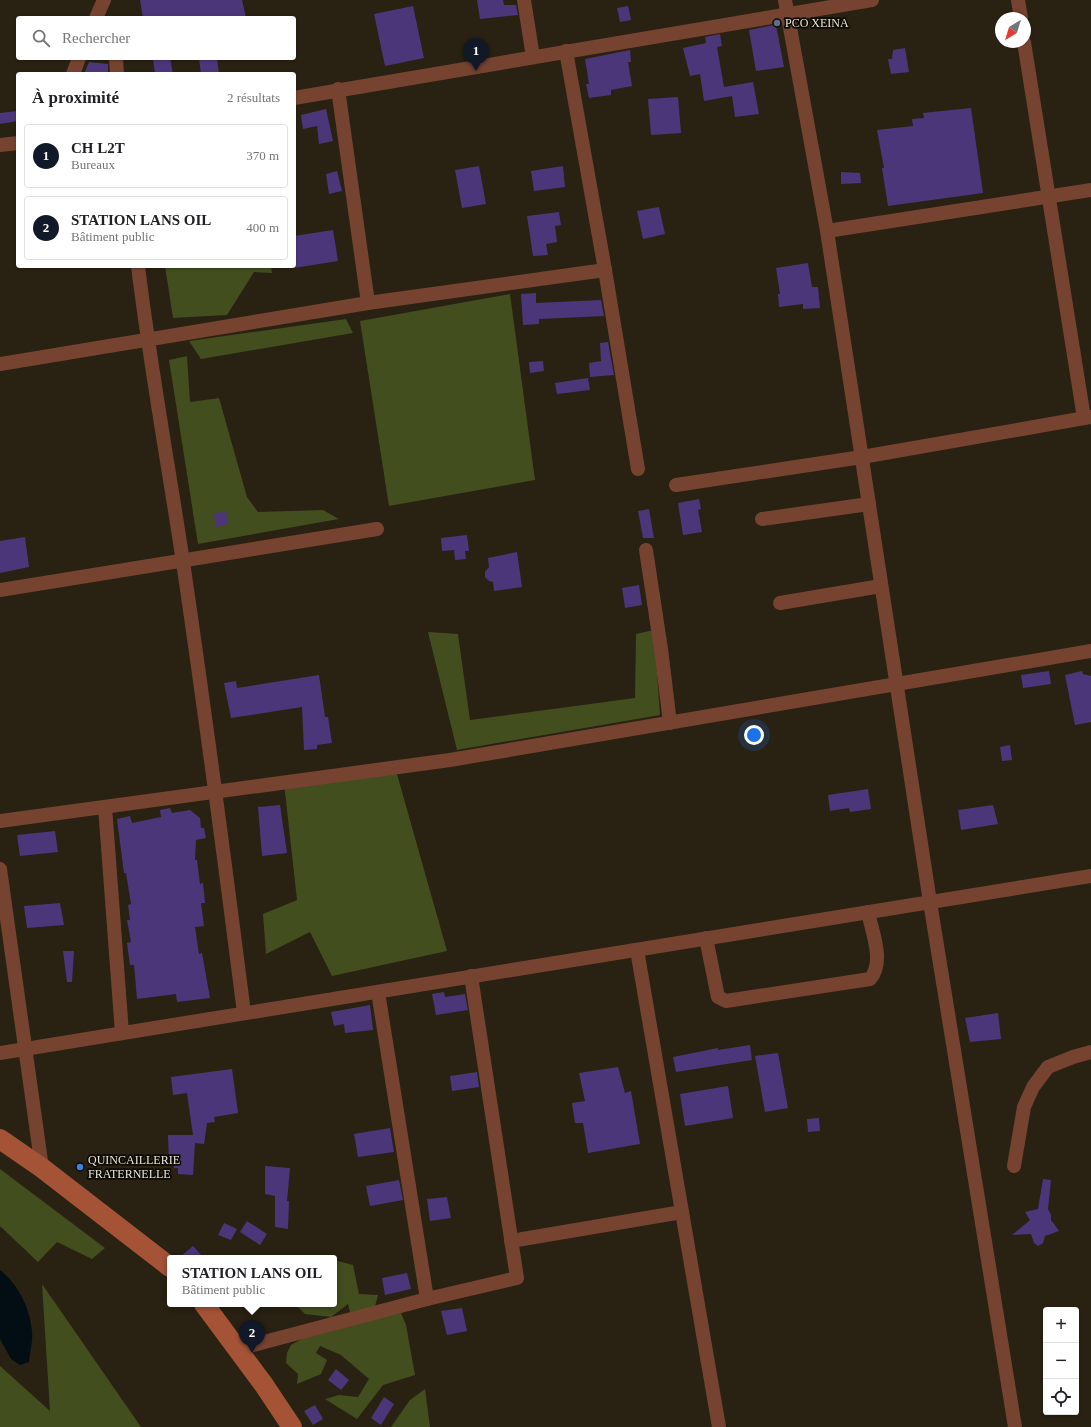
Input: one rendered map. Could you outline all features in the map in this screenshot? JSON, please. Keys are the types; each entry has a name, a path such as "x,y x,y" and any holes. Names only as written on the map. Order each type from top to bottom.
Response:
{"main road":[{"path":"0,1139 42,1168 167,1265"},
{"path":"206,1307 238,1349 292,1427"}],"street":[{"path":"97,16 104,0"},
{"path":"524,0 533,57"},
{"path":"296,98 338,89 566,51 787,7 872,0"},
{"path":"1018,0 1020,12"},
{"path":"787,7 827,231 930,902 1015,1427"},
{"path":"676,485 862,457 1088,418 1025,48"},
{"path":"566,51 605,270 638,469"},
{"path":"74,72 78,60"},
{"path":"116,60 117,72"},
{"path":"338,89 368,303"},
{"path":"0,145 16,143"},
{"path":"827,231 1091,190"},
{"path":"138,268 147,339 182,560 216,791 244,1013"},
{"path":"0,364 368,303 605,270"},
{"path":"762,519 869,504"},
{"path":"0,590 377,529"},
{"path":"646,550 661,649 670,723"},
{"path":"780,603 881,586"},
{"path":"0,821 450,760 1091,652"},
{"path":"105,807 122,1033"},
{"path":"0,869 24,1049 42,1168"},
{"path":"0,1053 1091,876"},
{"path":"706,938 718,997 726,1001 870,979 876,972 878,960 868,912"},
{"path":"637,950 719,1427"},
{"path":"238,1349 517,1278 471,976"},
{"path":"378,992 427,1300"},
{"path":"1014,1166 1024,1107 1033,1087 1048,1067 1073,1057 1091,1052"},
{"path":"511,1241 682,1212"}],"green space":[{"path":"165,268 271,268 272,273 254,272 227,315 173,318"},
{"path":"510,294 535,480 389,506 360,321"},
{"path":"346,319 353,333 201,359 189,341"},
{"path":"187,356 190,402 219,398 247,497 258,512 323,510 339,519 198,544 169,360"},
{"path":"654,630 660,715 457,750 428,632 458,634 470,720 635,698 636,634"},
{"path":"395,767 447,951 332,976 310,932 266,954 263,914 297,900 284,783"},
{"path":"0,1169 105,1248 92,1259 57,1242 38,1262 0,1226"},
{"path":"337,1261 353,1265 359,1294 378,1295 374,1310 401,1313 406,1325 415,1375 383,1385 357,1419 325,1399 339,1395 358,1397 369,1379 341,1355 320,1346 316,1353 327,1360 321,1374 297,1384 298,1374 286,1363 287,1353 291,1345 319,1329 353,1324 348,1304 331,1317 305,1314 298,1307 337,1307"},
{"path":"42,1284 141,1427 0,1427 0,1366 50,1411"},
{"path":"425,1389 430,1427 391,1427 410,1400"}],"shaded area":[{"path":"0,1270 18,1289 26,1305 31,1322 32,1339 29,1362 20,1365 11,1359 0,1339"}],"building":[{"path":"140,0 242,0 246,16 143,16"},
{"path":"477,0 503,0 504,5 516,5 518,15 480,19"},
{"path":"413,6 424,58 385,66 374,14"},
{"path":"628,6 631,20 620,22 617,8"},
{"path":"776,25 784,67 756,71 749,30"},
{"path":"720,34 722,46 717,47 724,87 753,82 759,114 735,117 732,96 704,101 700,74 690,76 683,48 706,43 705,37"},
{"path":"905,48 909,72 891,74 888,59 892,59 893,50"},
{"path":"630,50 631,62 628,62 632,86 611,90 611,95 589,98 586,84 589,84 585,59"},
{"path":"153,60 170,60 173,72 155,72"},
{"path":"199,60 217,60 219,72 201,72"},
{"path":"89,62 108,64 108,72 85,72"},
{"path":"678,97 681,133 651,135 648,99"},
{"path":"971,108 983,193 888,206 882,168 884,168 877,130 913,126 912,119 924,118 923,113"},
{"path":"326,109 333,141 319,144 317,126 303,129 301,115"},
{"path":"16,111 16,121 0,124 0,113"},
{"path":"479,166 486,204 462,208 455,170"},
{"path":"563,166 565,187 534,191 531,171"},
{"path":"337,171 342,191 329,194 326,174"},
{"path":"841,172 860,173 861,183 841,184"},
{"path":"659,207 665,234 643,239 637,211"},
{"path":"559,212 561,225 555,226 557,242 546,244 548,255 533,256 527,216"},
{"path":"333,230 338,261 296,268 296,236"},
{"path":"808,263 812,287 818,287 820,308 803,309 803,304 779,307 778,294 780,294 776,268"},
{"path":"536,293 536,303 601,300 604,316 539,319 539,324 523,325 521,294"},
{"path":"608,342 614,375 590,377 589,363 601,361 600,343"},
{"path":"543,361 544,371 530,373 529,362"},
{"path":"588,378 590,390 557,394 555,383"},
{"path":"699,499 701,509 698,510 702,532 683,535 678,503"},
{"path":"649,509 654,538 643,538 638,511"},
{"path":"226,511 228,524 216,527 214,514"},
{"path":"467,535 469,551 465,551 466,559 455,560 454,550 442,551 441,538"},
{"path":"25,537 29,567 0,573 0,541"},
{"path":"517,552 522,587 494,591 493,582 489,581 485,577 485,572 489,567 488,558"},
{"path":"639,585 642,605 625,608 622,588"},
{"path":"1049,671 1051,684 1023,688 1021,675"},
{"path":"1082,671 1083,674 1091,676 1091,722 1075,725 1065,675"},
{"path":"319,675 325,717 328,717 332,743 317,745 317,749 304,750 302,707 231,718 224,683 236,681 237,688"},
{"path":"1010,745 1012,760 1002,761 1000,747"},
{"path":"868,789 871,809 850,812 849,808 830,811 828,795"},
{"path":"280,805 287,853 262,856 258,807"},
{"path":"993,805 998,824 961,830 958,810"},
{"path":"170,808 172,813 190,810 200,818 201,828 204,828 206,838 196,840 195,860 197,860 200,884 203,883 205,903 201,903 204,926 195,927 199,954 202,953 210,998 177,1002 176,994 137,999 134,965 130,965 127,943 131,942 127,920 130,920 128,905 131,904 126,873 124,873 117,819 130,816 132,823 161,817 160,810"},
{"path":"55,831 58,852 20,856 17,835"},
{"path":"60,903 64,925 27,928 24,906"},
{"path":"63,951 74,951 72,982 67,982"},
{"path":"444,992 445,997 465,994 468,1010 436,1015 432,994"},
{"path":"370,1005 373,1030 345,1033 344,1024 334,1026 331,1012"},
{"path":"998,1013 1001,1039 970,1042 965,1018"},
{"path":"750,1045 752,1060 676,1072 673,1057 718,1048 718,1050"},
{"path":"778,1053 788,1108 765,1112 755,1056"},
{"path":"618,1067 625,1093 631,1091 640,1144 588,1153 583,1123 575,1123 572,1103 585,1101 579,1073"},
{"path":"232,1069 238,1113 214,1117 215,1122 207,1123 204,1144 195,1143 193,1175 178,1174 178,1168 174,1168 174,1164 169,1163 168,1135 193,1135 187,1093 173,1095 171,1077"},
{"path":"477,1072 479,1087 452,1091 450,1076"},
{"path":"728,1086 733,1118 685,1126 680,1094"},
{"path":"819,1118 820,1131 808,1132 807,1119"},
{"path":"390,1128 394,1152 358,1157 354,1134"},
{"path":"265,1166 290,1168 287,1201 289,1201 288,1229 275,1227 275,1196 265,1194"},
{"path":"1043,1179 1051,1180 1048,1209 1051,1215 1051,1220 1059,1231 1045,1236 1043,1243 1038,1246 1034,1243 1031,1234 1012,1235 1030,1220 1025,1212 1038,1209"},
{"path":"399,1180 403,1200 370,1206 366,1186"},
{"path":"447,1197 451,1218 430,1221 427,1199"},
{"path":"247,1221 267,1234 260,1245 240,1232"},
{"path":"224,1223 237,1229 231,1240 218,1235"},
{"path":"193,1246 201,1255 182,1255"},
{"path":"407,1273 411,1289 385,1295 382,1278"},
{"path":"462,1308 467,1331 447,1335 441,1311"},
{"path":"336,1369 349,1380 341,1390 328,1380"},
{"path":"384,1397 394,1404 381,1425 371,1418"},
{"path":"315,1405 323,1419 313,1425 304,1411"}],"place":[{"name":"PCO XEINA","path":"777,23"},
{"name":"CH L2T","path":"476,71"},
{"name":"QUINCAILLERIE FRATERNELLE","path":"80,1167"},
{"name":"STATION LANS OIL","path":"252,1353"}]}
